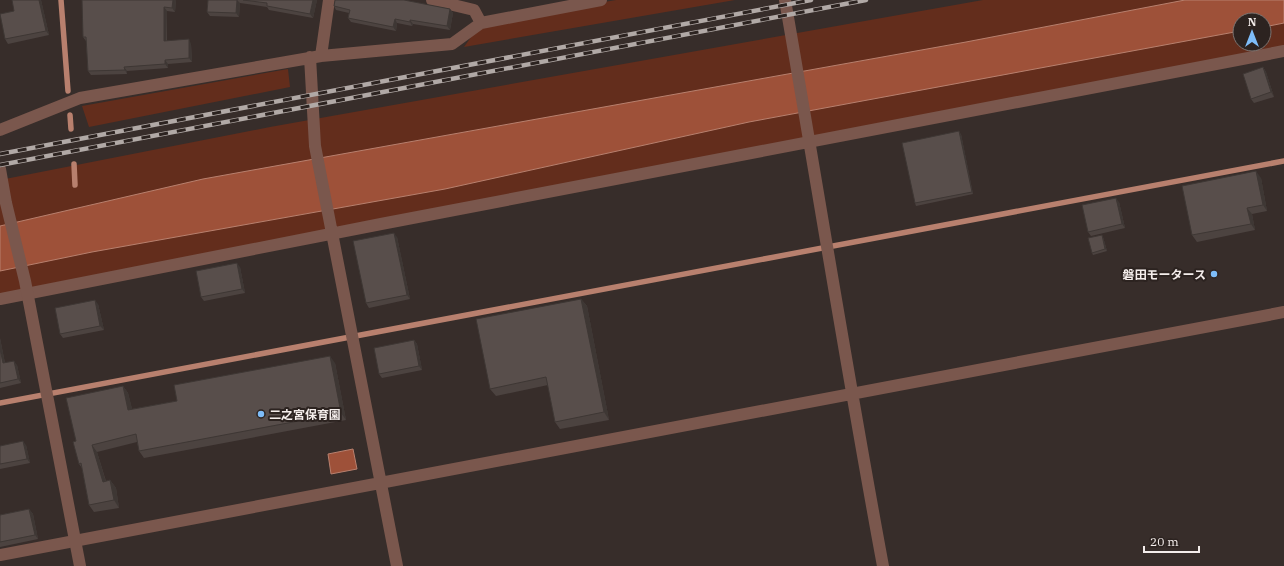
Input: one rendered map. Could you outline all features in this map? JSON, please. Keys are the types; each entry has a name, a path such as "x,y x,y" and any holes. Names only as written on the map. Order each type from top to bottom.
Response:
{"street":[{"path":"328,0 316,56 316,146 331,229 354,336 397,566"},
{"path":"432,0 475,5 481,23"},
{"path":"0,130 80,98 316,56 452,44 481,23 601,0"},
{"path":"785,0 851,394 883,566"},
{"path":"0,299 26,287 809,137 1284,51"},
{"path":"0,169 45,381 80,566"},
{"path":"0,555 382,484 1284,312"}],"shaded area":[{"path":"616,0 735,0 464,47 481,23"},
{"path":"983,0 1284,0 1284,50 0,300 0,180 270,127"},
{"path":"1185,0 1284,0 1284,23 1272,25 1272,12 1232,12 1232,32 749,122 445,189 92,252 0,271 0,226 203,179 966,42"},
{"path":"288,69 290,87 89,127 82,106"},
{"path":"353,449 357,469 331,474 328,454"}],"building":[{"path":"12,0 39,0 46,31 5,39 0,14 14,11"},
{"path":"82,0 173,0 172,8 164,7 164,41 189,39 189,58 165,60 165,64 124,67 125,70 88,71 86,37 83,37"},
{"path":"208,0 237,0 236,13 207,12"},
{"path":"243,0 313,0 310,14 267,6 267,3"},
{"path":"335,0 404,0 450,9 447,26 395,19 393,27 348,18 350,10 334,6"},
{"path":"1263,67 1271,92 1251,99 1243,74"},
{"path":"959,131 972,192 915,203 902,143"},
{"path":"1256,171 1263,205 1247,208 1251,224 1192,235 1182,186"},
{"path":"1116,198 1122,224 1088,232 1082,205"},
{"path":"394,233 407,295 366,303 353,241"},
{"path":"1102,235 1105,249 1092,253 1088,238"},
{"path":"237,263 242,289 201,297 196,271"},
{"path":"581,299 604,412 555,422 546,377 490,389 476,319"},
{"path":"95,300 100,326 60,334 55,308"},
{"path":"414,340 419,366 379,374 374,348"},
{"path":"0,349 3,363 14,361 18,379 0,383"},
{"path":"330,356 341,413 139,451 136,434 92,445 103,482 110,480 114,500 89,505 81,463 79,464 73,442 76,441 66,398 123,386 128,410 177,401 174,385"},
{"path":"23,441 27,459 0,464 0,446"},
{"path":"29,509 35,535 0,542 0,515"}],"waterway":[{"path":"61,0 68,91"},
{"path":"70,115 71,129"},
{"path":"0,403 1284,161"},
{"path":"74,164 75,185"}],"railway":[{"path":"0,154 811,0"},
{"path":"0,165 866,0"}],"place":[{"name":"磐田モータース","path":"1214,274"},
{"name":"二之宮保育園","path":"261,414"}]}
